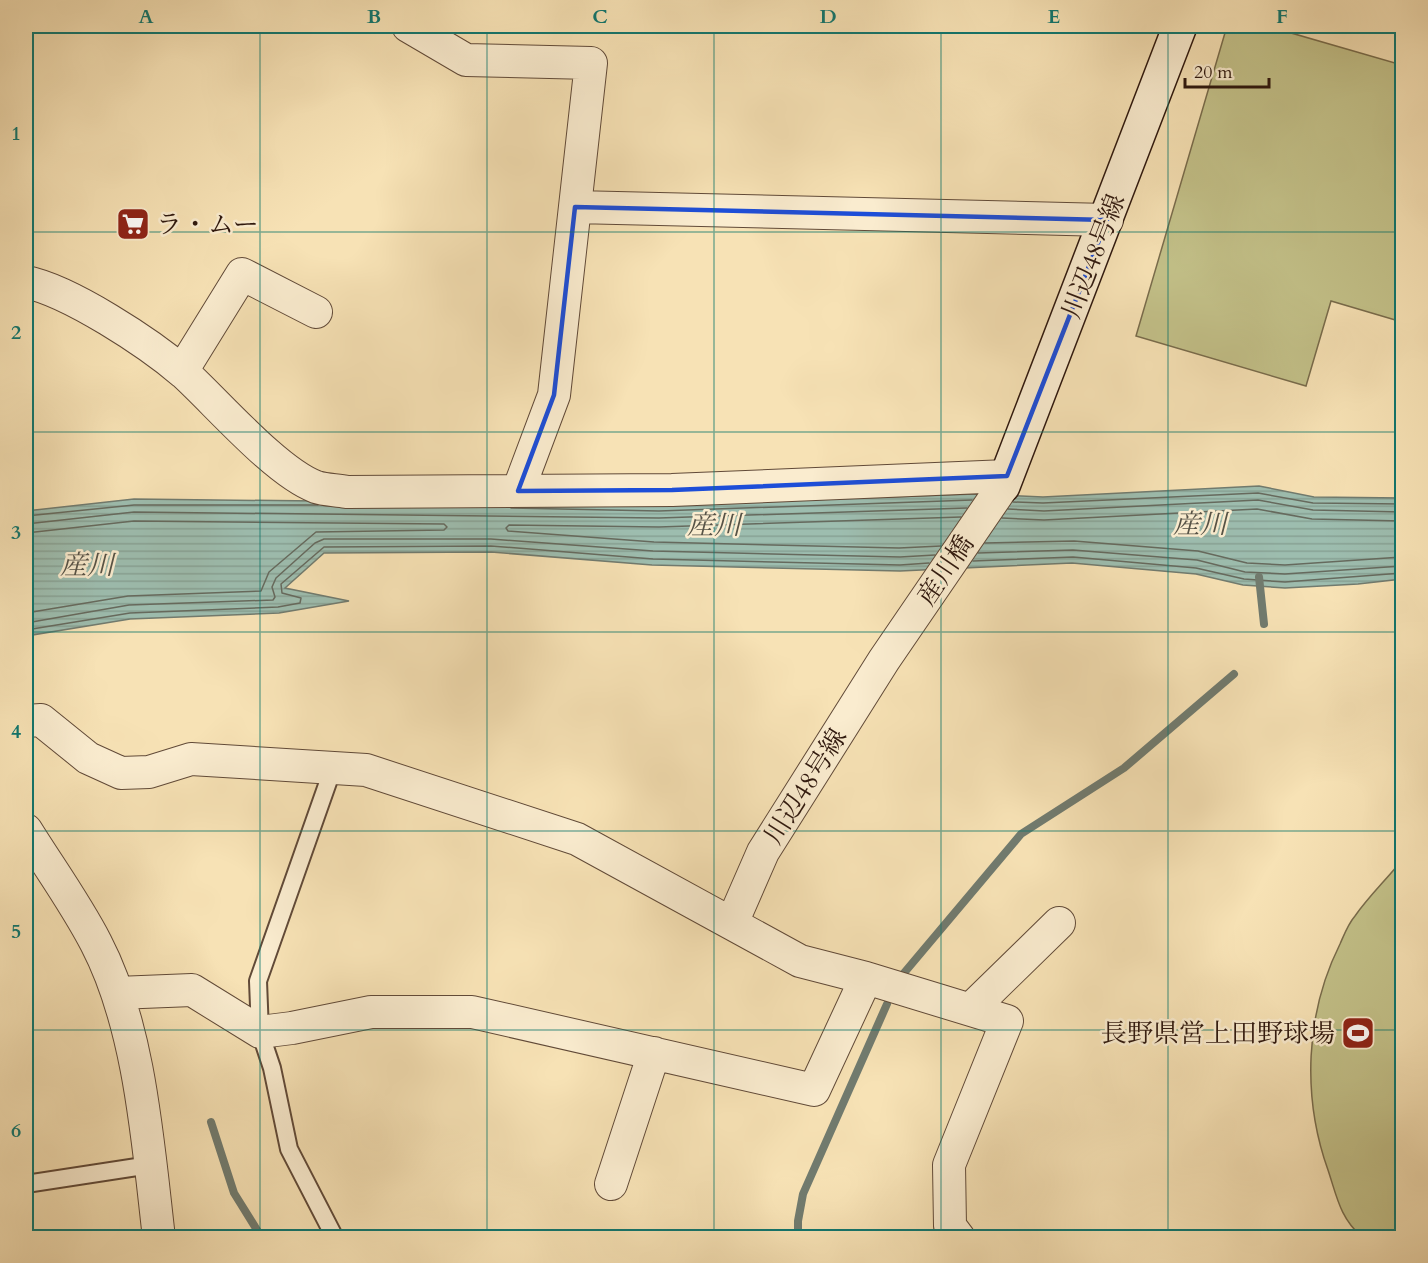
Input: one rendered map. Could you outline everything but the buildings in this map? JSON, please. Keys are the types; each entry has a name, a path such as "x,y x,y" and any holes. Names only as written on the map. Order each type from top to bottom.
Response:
{"street":[{"path":"408,26 466,60 591,63 554,395 518,491"},
{"name":"川辺48号線","path":"1005,481 1180,26"},
{"path":"575,207 1107,220"},
{"path":"182,371 242,274 316,312"},
{"path":"26,282 42,285 100,314 182,371 278,462 315,486 347,492 672,490 1005,481"},
{"name":"産川橋","path":"888,654 1005,481"},
{"name":"川辺48号線","path":"732,923 763,852 888,654"},
{"path":"26,721 41,720 88,758 121,774 149,772 191,759 366,770 577,839 800,962 866,978 1007,1021 949,1165 950,1226 959,1238"},
{"path":"26,830 40,877 96,943 117,993 137,1076 159,1238"},
{"path":"971,1009 1059,923"},
{"path":"117,993 192,990 260,1032 292,1029 371,1012 472,1012 814,1090 866,978"},
{"path":"611,1184 654,1053"}],"lane":[{"path":"333,768 258,981 260,1032 272,1068 289,1149 335,1238"},
{"path":"26,1184 150,1166"}],"highlighted area":[{"path":"575,207 1107,220 1007,476 672,490 518,491 554,395"}],"shaded area":[{"path":"1227,26 1267,26 1402,65 1402,322 1331,301 1306,386 1136,336"},
{"name":"長野県営上田野球場","path":"1402,860 1402,1237 1362,1237 1344,1215 1340,1206 1320,1142 1311,1085 1314,1027 1328,971 1348,926 1366,901"}],"water":[{"name":"産川","path":"1259,486 1314,497 1402,498 1402,579 1285,588 1243,585 1196,574 1072,563 900,571 652,565 491,552 324,553 285,588 349,601 279,613 130,619 26,636 26,511 134,499 659,505 975,494 1043,497"}],"waterway":[{"path":"1259,577 1264,624"},
{"path":"904,973 1021,834 1124,768 1234,674"},
{"path":"798,1238 798,1221 803,1194 887,1004"},
{"path":"211,1122 234,1193 262,1238"}],"place":[{"name":"ラ・ムー","path":"133,224"},
{"name":"長野県営上田野球場","path":"1358,1033"}]}
